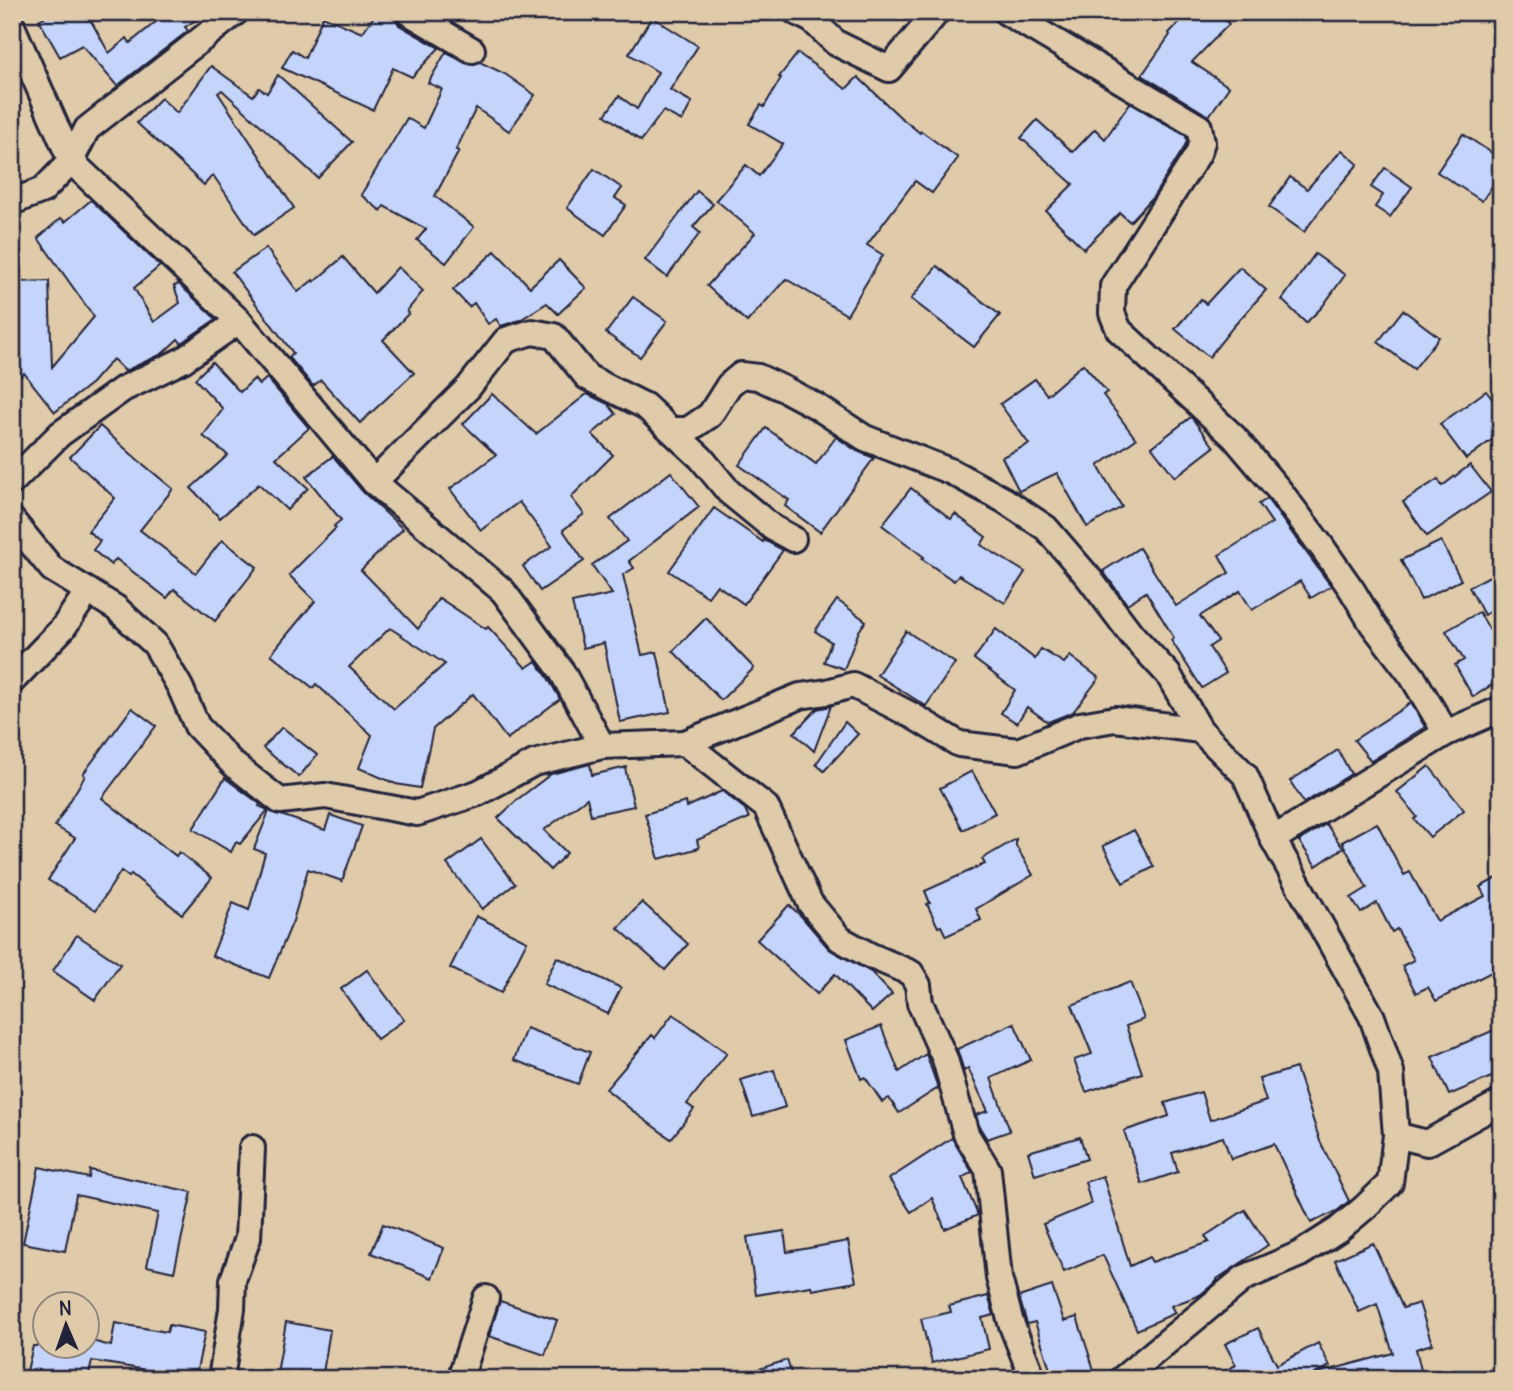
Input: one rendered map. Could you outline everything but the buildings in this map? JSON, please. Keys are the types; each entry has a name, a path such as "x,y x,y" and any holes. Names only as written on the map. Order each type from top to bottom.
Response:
{"street":[{"path":"12,202 43,190 71,160 87,129 236,12"},
{"path":"408,12 472,50"},
{"path":"796,12 812,20 836,43 888,69 937,12"},
{"path":"1006,12 1199,127 1202,142 1198,154 1113,286 1112,313 1119,330 1234,437 1279,490 1412,676 1446,733"},
{"path":"12,26 71,160 239,321 374,482 503,591 561,670 602,746"},
{"path":"12,482 60,434 123,389 183,360 239,321"},
{"path":"374,482 468,388 506,340 532,332 554,336 587,377 645,406 701,458 729,492 773,528 793,539"},
{"path":"671,430 688,430 710,415 729,385 741,375 758,377 816,406 865,438 952,472 1004,499 1046,528 1089,578 1132,635 1168,674 1200,730 1245,775 1273,839 1371,1017 1391,1072 1396,1135 1390,1183 1339,1229 1300,1254 1244,1278 1122,1379"},
{"path":"12,520 52,569 116,608 155,644 180,687 197,726 233,764 280,802 325,796 417,813 478,793 534,763 602,746 685,743 800,696 853,685 959,744 1018,751 1080,725 1115,719 1200,730"},
{"path":"12,681 63,628 88,591"},
{"path":"1273,839 1446,733 1501,709"},
{"path":"685,743 766,807 810,903 840,939 911,973 918,985 920,1003 945,1059 966,1134 988,1170 999,1278 1011,1323 1033,1379"},
{"path":"1396,1135 1427,1143 1501,1102"},
{"path":"221,1379 232,1309 233,1280 248,1238 252,1148"},
{"path":"460,1379 486,1298"}]}
